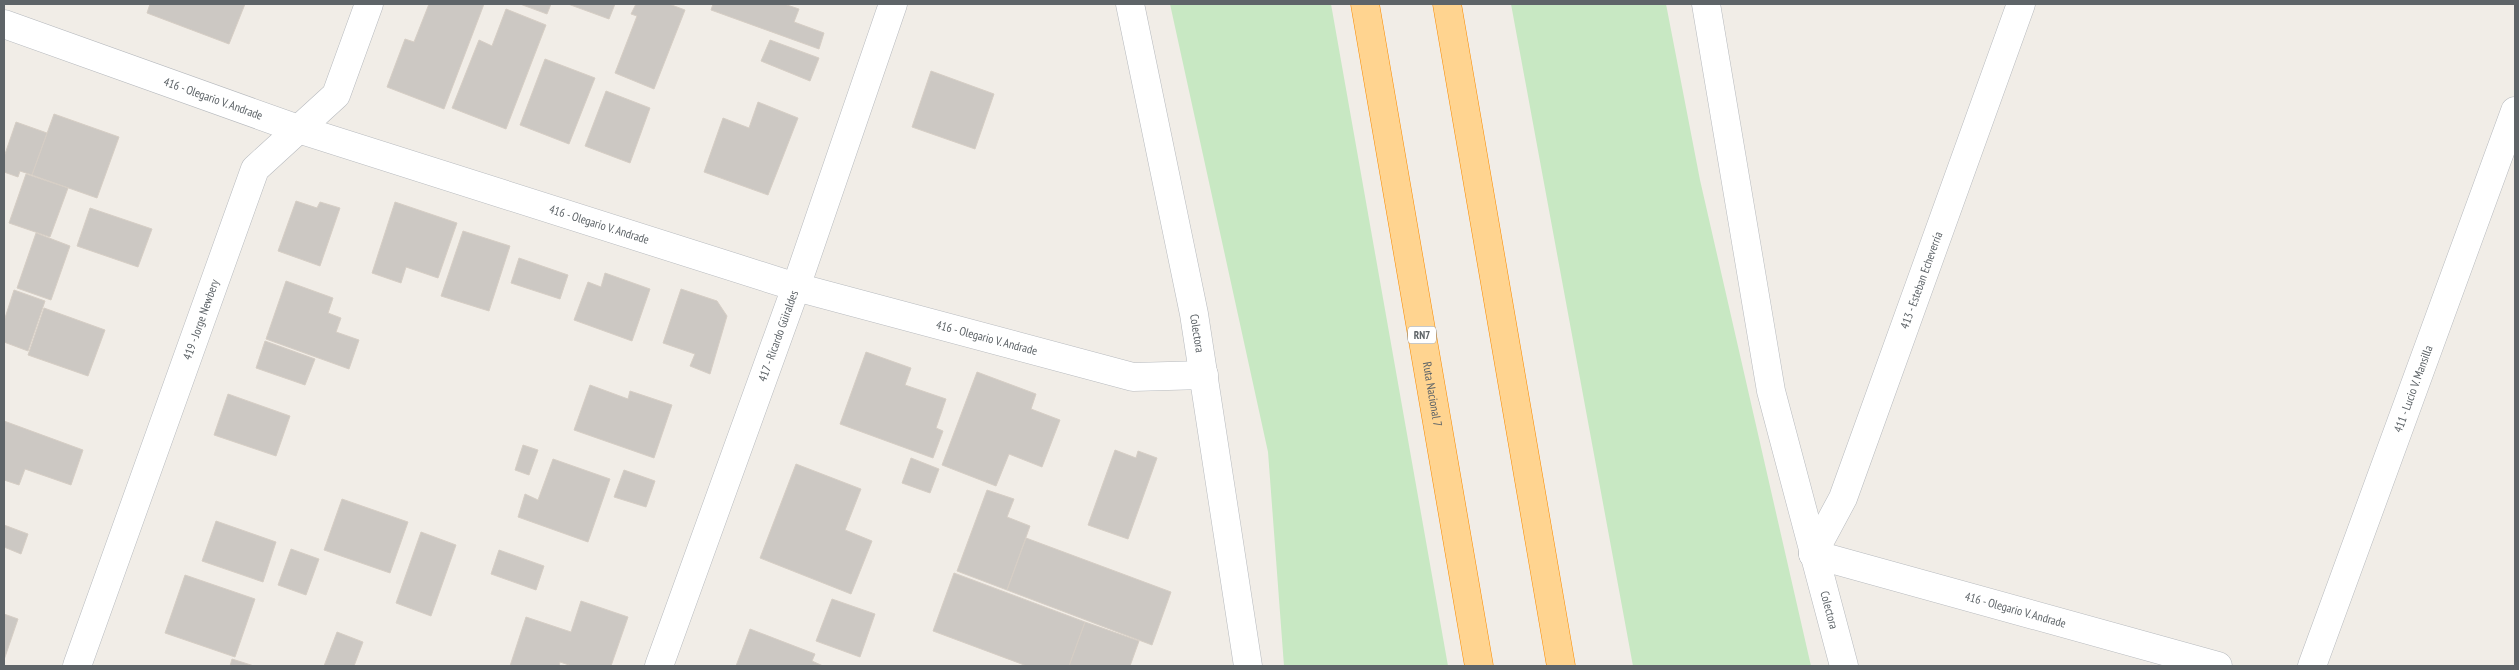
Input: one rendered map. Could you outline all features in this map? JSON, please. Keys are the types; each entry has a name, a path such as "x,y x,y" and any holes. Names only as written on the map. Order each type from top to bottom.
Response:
{"highway":[{"name":"Ruta Nacional 7","path":"1365,4 1479,666"},
{"path":"1447,4 1561,666"}],"street":[{"name":"419 - Jorge Newbery","path":"77,666 255,168 336,95 369,4"},
{"name":"417 - Ricardo Güiraldes","path":"659,666 796,287 893,4"},
{"name":"Colectora","path":"1130,4 1194,314 1246,664"},
{"name":"Colectora","path":"1706,4 1771,391 1844,666"},
{"name":"413 - Esteban Echeverría","path":"1813,554 1843,498 2021,4"},
{"name":"416 - Olegario V. Andrade","path":"4,24 298,128 796,287 1132,377 1204,375"},
{"name":"411 - Lucio V. Mansilla","path":"2312,666 2515,111"},
{"name":"416 - Olegario V. Andrade","path":"1813,554 2218,666"}],"green space":[{"path":"1170,4 1331,4 1448,666 1284,666 1268,452"},
{"path":"1511,4 1666,4 1700,180 1811,666 1633,666"}],"building":[{"path":"150,4 245,4 229,44 147,13"},
{"path":"429,4 484,4 444,109 387,87 405,39 414,42"},
{"path":"520,4 551,4 547,14"},
{"path":"568,4 615,4 609,19"},
{"path":"636,4 669,4 685,10 654,89 615,73 637,16 631,14"},
{"path":"713,4 784,4 799,9 794,22 824,33 819,49 711,10"},
{"path":"506,9 546,25 506,129 452,108 479,40 492,46"},
{"path":"770,40 819,58 810,81 761,61"},
{"path":"545,59 595,78 569,144 520,125"},
{"path":"931,71 994,94 975,149 912,127"},
{"path":"606,91 650,108 630,163 585,146"},
{"path":"758,102 798,118 768,195 704,172 723,118 749,128"},
{"path":"54,114 119,137 97,198 32,175"},
{"path":"16,122 47,133 32,175 20,171 18,177 4,172 4,157"},
{"path":"26,174 68,188 50,237 9,223"},
{"path":"296,201 317,208 320,202 340,208 320,266 278,251"},
{"path":"395,202 457,223 438,278 406,267 401,283 372,273"},
{"path":"90,208 152,229 138,267 77,246"},
{"path":"463,231 510,246 489,311 441,296"},
{"path":"36,233 70,246 51,300 17,288"},
{"path":"519,258 568,275 560,299 511,283"},
{"path":"605,273 650,289 632,341 574,320 588,282 601,287"},
{"path":"286,281 333,298 328,313 341,318 336,332 359,340 349,369 266,339"},
{"path":"681,289 717,301 727,316 710,374 690,366 695,354 663,343"},
{"path":"14,290 45,301 28,351 4,342 4,321"},
{"path":"44,308 105,330 88,376 28,355"},
{"path":"265,341 315,359 305,385 256,368"},
{"path":"866,352 911,368 905,385 946,399 936,428 943,431 933,458 840,424"},
{"path":"977,372 1036,394 1031,409 1060,420 1042,467 1009,454 996,486 942,465"},
{"path":"590,385 628,399 630,391 672,405 654,458 574,430"},
{"path":"228,394 290,416 276,456 214,435"},
{"path":"4,421 83,450 71,485 25,469 19,485 4,480"},
{"path":"523,445 538,450 529,475 515,470"},
{"path":"1115,450 1136,458 1138,451 1157,458 1128,539 1088,525"},
{"path":"911,458 939,469 930,493 902,483"},
{"path":"553,459 610,479 588,542 518,517 525,494 538,500"},
{"path":"796,464 861,489 845,530 872,541 851,594 760,558"},
{"path":"624,470 655,481 646,507 614,497"},
{"path":"987,490 1014,499 1007,517 1030,526 1007,590 957,571"},
{"path":"342,499 408,522 390,573 324,550"},
{"path":"216,521 276,542 263,582 202,561"},
{"path":"4,525 28,534 21,554 4,547"},
{"path":"421,532 456,545 431,616 396,603"},
{"path":"1026,538 1171,592 1152,645 1007,590"},
{"path":"291,549 319,559 306,595 278,585"},
{"path":"499,550 544,566 536,590 491,574"},
{"path":"954,573 1085,622 1069,666 1027,666 933,631"},
{"path":"185,575 255,599 235,657 165,633"},
{"path":"832,599 875,614 860,657 816,641"},
{"path":"581,601 628,617 611,666 572,666 560,662 559,666 510,666 526,617 571,632"},
{"path":"4,614 18,619 4,660"},
{"path":"1085,622 1139,641 1130,666 1069,666"},
{"path":"750,629 815,654 812,661 823,666 736,666"},
{"path":"337,632 363,642 354,666 324,666"},
{"path":"232,659 254,666 230,666"}]}
